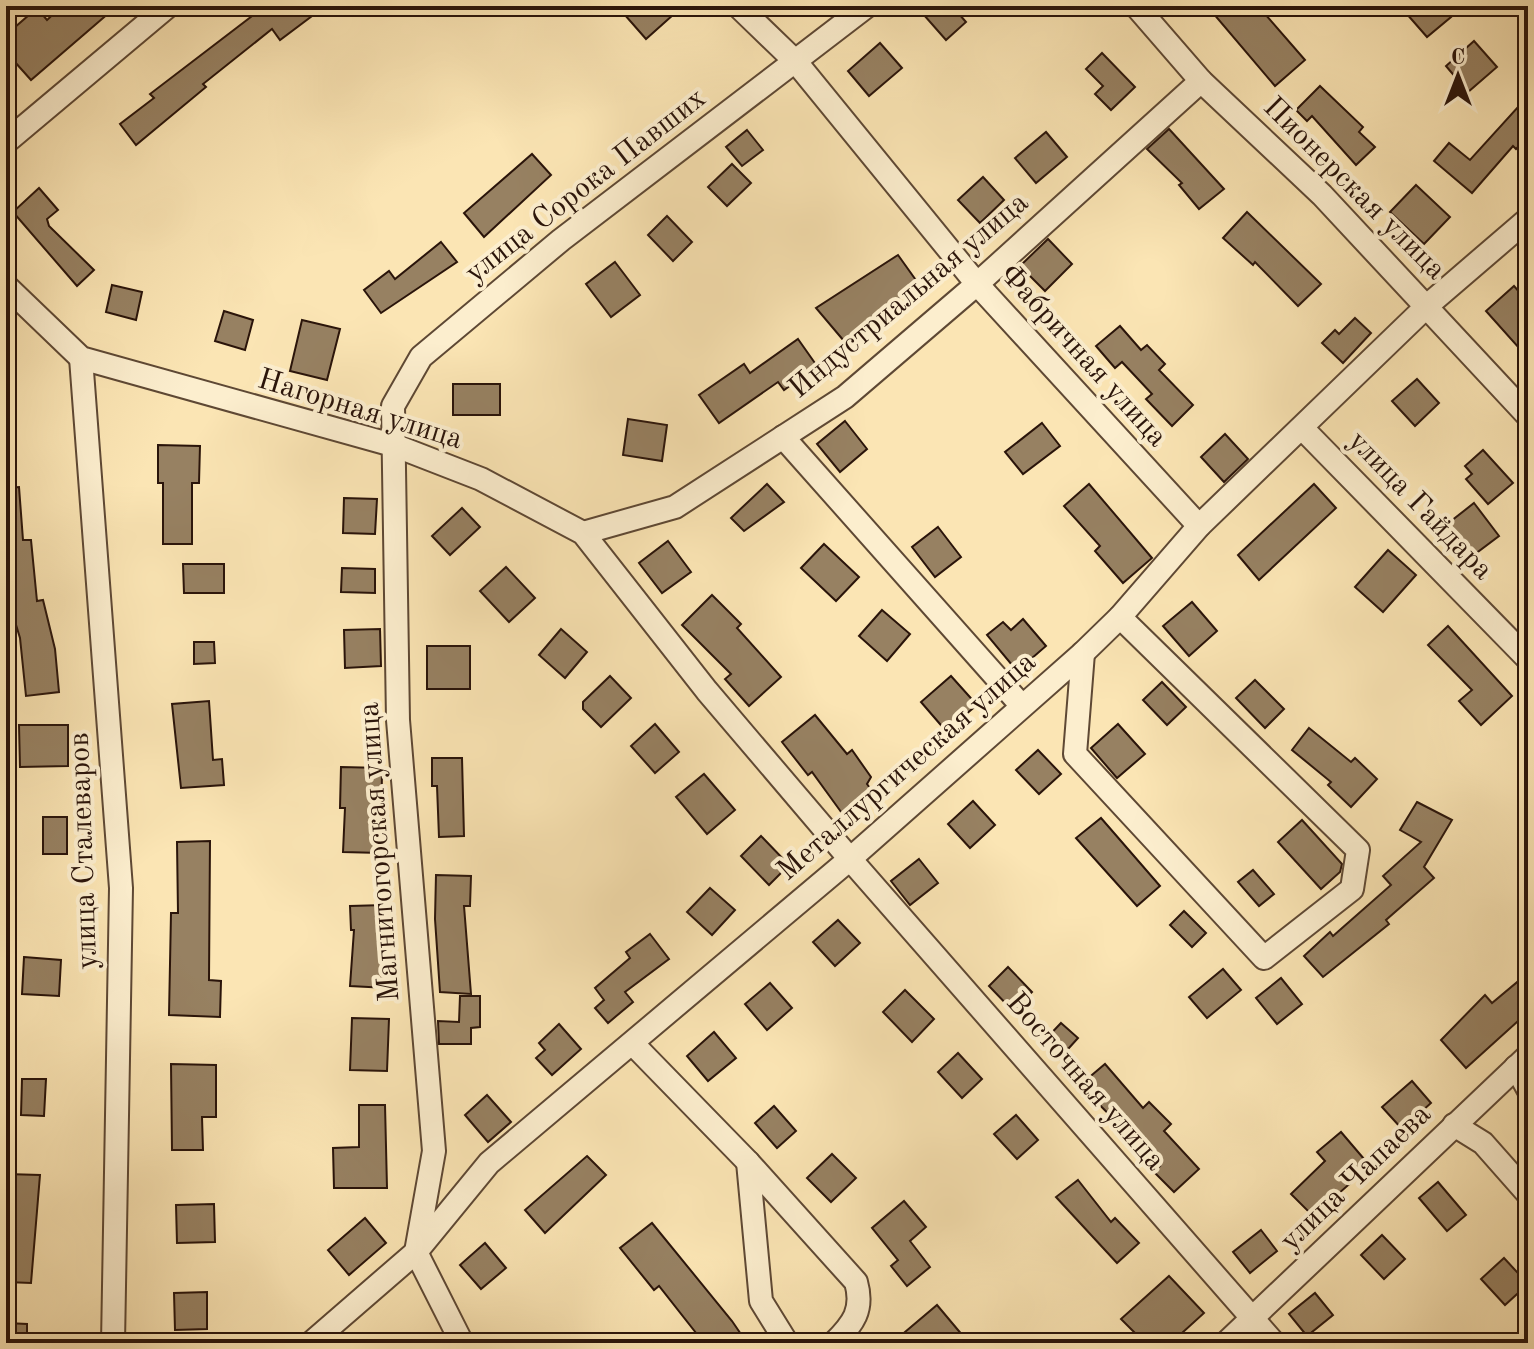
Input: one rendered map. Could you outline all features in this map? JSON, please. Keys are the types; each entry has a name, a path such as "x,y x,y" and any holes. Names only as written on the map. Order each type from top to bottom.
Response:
{"street":[{"path":"6,142 168,6"},
{"name":"Фабричная улица","path":"738,6 796,62 977,284 1199,526"},
{"name":"улица Сорока Павших","path":"396,446 393,406 421,357 561,240 867,6"},
{"name":"Пионерская улица","path":"1136,6 1201,81 1322,195 1428,305 1528,416"},
{"name":"Индустриальная улица","path":"583,533 675,507 845,397 977,284 1201,81"},
{"name":"Металлургическая улица","path":"311,1343 416,1252 489,1163 850,859 1083,653 1120,617 1199,526 1303,429 1428,305 1528,219"},
{"name":"Нагорная улица","path":"6,286 81,358 243,406 396,446 481,479 583,533 707,691 850,859"},
{"name":"улица Сталеваров","path":"81,358 121,888 113,1343"},
{"name":"улица Гайдара","path":"1303,429 1528,659"},
{"path":"783,437 1021,705"},
{"name":"Магнитогорская улица","path":"396,446 398,720 434,1151 416,1252"},
{"path":"1083,653 1075,754 1264,958 1352,889 1358,850 1120,617"},
{"name":"Восточная улица","path":"850,859 1274,1343"},
{"path":"633,1044 748,1162 856,1282 861,1298 855,1321 834,1343"},
{"path":"1522,1062 1528,1089"},
{"name":"улица Чапаева","path":"1226,1343 1522,1062"},
{"path":"1454,1125 1483,1143 1528,1194"},
{"path":"748,1162 761,1301 787,1343"},
{"path":"416,1252 462,1343"}],"building":[{"path":"62,6 117,6 31,80 6,52 6,35 37,8 47,20"},
{"path":"265,6 305,6 312,16 280,40 272,29 203,84 206,87 136,145 120,124 154,98 150,94"},
{"path":"617,6 683,6 646,39"},
{"path":"916,6 952,6 966,22 946,40"},
{"path":"1207,6 1258,6 1305,60 1275,86"},
{"path":"1414,6 1442,6 1451,17 1427,37 1406,13"},
{"path":"1474,41 1497,67 1468,92 1446,66"},
{"path":"880,43 902,68 869,96 848,71"},
{"path":"1102,53 1135,87 1111,110 1095,94 1103,86 1086,69"},
{"path":"1320,86 1363,127 1359,132 1375,147 1356,165 1312,116 1307,121 1296,110"},
{"path":"1528,96 1528,137 1516,149 1513,146 1472,193 1434,161 1449,143 1470,160"},
{"path":"1169,129 1224,189 1199,209 1179,185 1182,183 1147,149"},
{"path":"747,130 763,150 742,166 726,147"},
{"path":"1046,132 1067,157 1036,183 1015,158"},
{"path":"532,154 551,175 484,237 464,213"},
{"path":"732,164 751,183 727,206 708,187"},
{"path":"983,177 1004,200 980,223 958,200"},
{"path":"1416,185 1450,217 1424,244 1390,212"},
{"path":"39,188 58,210 47,219 49,226 94,270 77,286 13,212"},
{"path":"1247,212 1321,284 1298,306 1255,262 1253,265 1223,238"},
{"path":"667,216 692,242 673,261 648,235"},
{"path":"1048,239 1072,264 1045,291 1020,266"},
{"path":"441,242 457,262 381,313 364,290 389,271 395,279"},
{"path":"898,255 918,283 844,341 816,308"},
{"path":"615,262 640,295 611,317 586,284"},
{"path":"112,285 142,292 136,320 106,312"},
{"path":"1514,286 1528,302 1528,358 1486,311"},
{"path":"224,311 253,320 245,350 215,341"},
{"path":"1355,318 1371,333 1343,363 1322,343 1335,330 1339,334"},
{"path":"302,320 340,329 327,380 290,371"},
{"path":"1120,326 1141,350 1147,345 1165,364 1159,370 1193,405 1172,426 1146,399 1152,394 1122,362 1115,368 1096,346"},
{"path":"798,339 817,366 784,390 778,382 719,423 699,395 744,364 750,373"},
{"path":"1417,379 1439,403 1415,426 1392,401"},
{"path":"453,384 500,384 500,415 453,415"},
{"path":"628,419 667,425 662,461 623,455"},
{"path":"845,421 867,449 840,472 817,444"},
{"path":"1042,423 1060,446 1023,474 1005,452"},
{"path":"1225,434 1248,459 1224,482 1201,457"},
{"path":"158,445 200,446 199,483 192,483 192,544 163,544 163,483 158,483"},
{"path":"1483,450 1513,483 1488,504 1466,479 1472,474 1465,466"},
{"path":"767,484 784,502 744,531 731,518"},
{"path":"1089,484 1152,558 1123,583 1095,551 1100,546 1064,506"},
{"path":"1314,484 1336,508 1259,580 1238,555"},
{"path":"19,487 23,540 31,540 37,601 43,600 55,649 59,692 26,696 20,638 6,592 6,488"},
{"path":"344,498 377,499 375,534 343,533"},
{"path":"1474,503 1499,536 1471,557 1446,525"},
{"path":"462,508 480,527 450,555 432,536"},
{"path":"938,527 961,557 935,577 912,547"},
{"path":"668,541 691,572 662,593 639,563"},
{"path":"824,544 859,577 836,601 801,568"},
{"path":"1388,550 1416,575 1383,612 1355,587"},
{"path":"183,564 224,564 224,593 184,593"},
{"path":"506,567 535,598 509,622 480,591"},
{"path":"342,568 375,569 375,593 341,592"},
{"path":"712,595 741,624 737,628 781,677 749,706 725,679 731,674 682,625"},
{"path":"1192,602 1217,631 1189,656 1163,626"},
{"path":"882,610 910,634 887,661 859,636"},
{"path":"1023,619 1046,646 1017,671 987,635 1003,622 1011,630"},
{"path":"1448,626 1512,696 1481,725 1459,701 1472,690 1428,645"},
{"path":"380,629 381,666 345,668 344,630"},
{"path":"561,629 587,652 565,678 539,655"},
{"path":"194,642 214,642 215,663 194,664"},
{"path":"427,646 470,646 470,689 427,689"},
{"path":"610,676 631,698 601,727 583,709 583,702"},
{"path":"951,676 977,705 946,731 921,702"},
{"path":"1255,680 1284,709 1265,728 1236,698"},
{"path":"1162,682 1186,707 1167,725 1143,700"},
{"path":"209,701 213,760 222,759 224,785 181,788 172,704"},
{"path":"815,715 847,754 852,750 871,777 867,784 875,795 844,816 812,772 808,775 782,742"},
{"path":"655,724 679,752 655,773 631,746"},
{"path":"1118,724 1145,754 1117,778 1091,748"},
{"path":"19,725 68,725 68,766 20,767"},
{"path":"1309,728 1351,762 1355,758 1377,779 1351,807 1328,785 1331,782 1292,750"},
{"path":"1038,750 1061,774 1039,794 1016,770"},
{"path":"432,758 462,758 464,836 439,837 437,786 432,786"},
{"path":"341,767 382,768 381,853 343,852 345,808 340,808"},
{"path":"704,774 735,810 707,834 676,797"},
{"path":"973,801 995,825 970,848 948,824"},
{"path":"1417,802 1452,820 1424,867 1434,878 1386,920 1389,924 1323,977 1304,956 1330,932 1333,936 1391,885 1383,876 1421,842 1400,830"},
{"path":"43,817 67,817 67,854 43,854"},
{"path":"1101,818 1160,886 1137,906 1076,838"},
{"path":"1302,820 1342,864 1340,872 1321,889 1278,842"},
{"path":"761,836 789,865 769,885 741,856"},
{"path":"210,841 209,980 221,981 220,1017 169,1015 171,913 178,913 177,842"},
{"path":"919,859 938,883 910,905 891,881"},
{"path":"1253,870 1274,894 1259,906 1238,882"},
{"path":"436,875 471,876 470,906 464,906 471,994 440,992 435,919"},
{"path":"710,888 735,910 712,935 687,912"},
{"path":"385,905 387,958 390,958 387,988 350,986 354,930 351,930 350,906"},
{"path":"1184,911 1206,933 1192,947 1170,925"},
{"path":"838,920 860,943 835,966 813,942"},
{"path":"650,934 669,959 625,992 633,1002 608,1023 595,1008 604,1000 595,988 630,958 626,952"},
{"path":"24,957 61,960 59,996 22,994"},
{"path":"1008,967 1032,992 1013,1011 989,986"},
{"path":"1223,969 1241,990 1207,1018 1189,997"},
{"path":"1528,973 1528,1012 1466,1068 1441,1040 1485,995 1492,1003"},
{"path":"1281,978 1302,1004 1277,1024 1256,998"},
{"path":"770,983 792,1008 767,1030 745,1004"},
{"path":"905,990 934,1019 912,1042 883,1012"},
{"path":"460,996 480,996 480,1027 471,1028 471,1044 439,1044 438,1021 459,1022"},
{"path":"352,1018 389,1019 387,1071 350,1070"},
{"path":"1061,1023 1078,1038 1059,1059 1042,1043"},
{"path":"559,1024 581,1049 552,1075 536,1058 545,1050 539,1043"},
{"path":"714,1032 736,1058 708,1081 687,1056"},
{"path":"958,1053 982,1079 962,1098 938,1072"},
{"path":"171,1064 216,1065 216,1117 202,1117 203,1150 172,1150"},
{"path":"1105,1064 1143,1108 1149,1102 1171,1124 1164,1131 1199,1169 1174,1192 1154,1172 1160,1166 1080,1085"},
{"path":"22,1079 46,1079 44,1116 21,1115"},
{"path":"1412,1081 1431,1103 1402,1129 1382,1107"},
{"path":"487,1095 511,1122 488,1142 465,1115"},
{"path":"359,1105 385,1105 387,1188 334,1188 333,1148 359,1147"},
{"path":"774,1106 796,1131 777,1148 755,1123"},
{"path":"1016,1115 1038,1140 1017,1159 994,1134"},
{"path":"1341,1132 1370,1166 1313,1216 1291,1194 1325,1161 1317,1152"},
{"path":"832,1154 856,1178 831,1202 807,1178"},
{"path":"587,1156 606,1175 545,1233 525,1210"},
{"path":"6,1174 40,1175 31,1283 6,1282"},
{"path":"1078,1180 1111,1222 1115,1218 1139,1243 1117,1263 1056,1197"},
{"path":"1438,1182 1466,1215 1447,1231 1419,1198"},
{"path":"904,1201 926,1227 910,1241 930,1267 907,1286 891,1266 898,1260 872,1228"},
{"path":"214,1204 215,1242 177,1243 176,1205"},
{"path":"365,1218 386,1243 349,1275 328,1250"},
{"path":"652,1223 747,1343 704,1343 659,1286 654,1290 620,1248"},
{"path":"1261,1230 1277,1251 1250,1273 1233,1252"},
{"path":"1382,1235 1405,1259 1384,1279 1361,1255"},
{"path":"485,1243 506,1268 481,1289 460,1265"},
{"path":"1504,1258 1528,1284 1505,1305 1481,1279"},
{"path":"1169,1276 1204,1313 1171,1343 1121,1343 1134,1332 1121,1319"},
{"path":"207,1292 207,1329 175,1330 174,1293"},
{"path":"1315,1293 1333,1315 1307,1336 1289,1314"},
{"path":"937,1305 963,1336 955,1343 892,1343"},
{"path":"6,1323 27,1324 27,1343 6,1343"}]}
